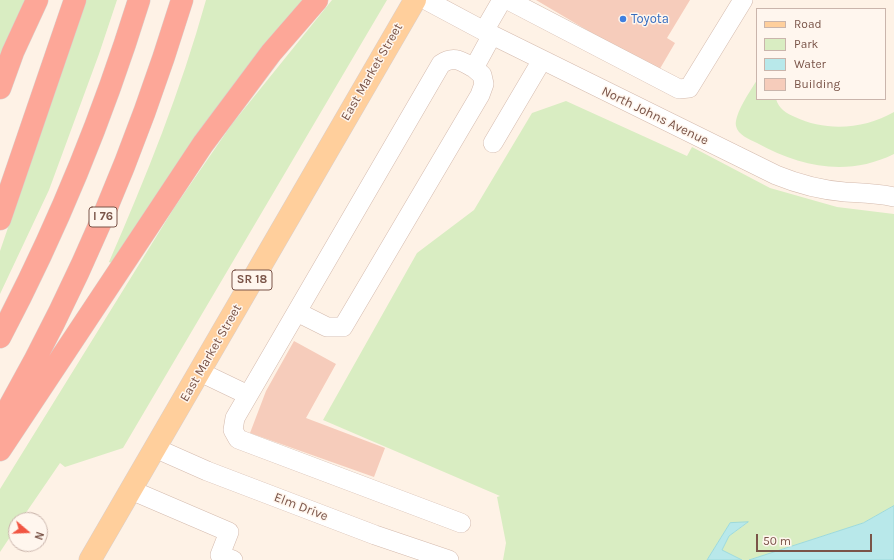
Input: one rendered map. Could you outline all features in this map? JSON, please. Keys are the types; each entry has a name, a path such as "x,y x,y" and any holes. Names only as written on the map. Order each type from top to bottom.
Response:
{"highway":[{"path":"0,88 13,52 37,0"},
{"path":"0,218 75,0"},
{"path":"0,336 39,258 85,155 139,0"},
{"name":"I 76","path":"0,423 49,334 92,243 150,98 182,0"},
{"path":"0,450 206,139 271,53 316,0"}],"main road":[{"name":"East Market Street","path":"90,560 415,0"}],"street":[{"name":"North Johns Avenue","path":"426,0 542,60 788,180 825,189 876,193 894,197"},
{"path":"474,68 502,0"},
{"path":"508,0 680,89 688,88 743,0"},
{"path":"297,312 327,327 343,327 480,96 484,84 482,75 474,68 456,58 447,59 441,64 248,395 235,418 233,430 238,439 461,523"},
{"path":"493,143 542,60"},
{"path":"876,193 894,181"},
{"path":"200,372 248,395"},
{"name":"Elm Drive","path":"155,448 207,471 375,535 449,560"},
{"path":"131,490 229,532 220,555 233,560"}],"green space":[{"path":"0,0 25,0 0,63"},
{"path":"86,0 117,0 99,54 49,190 0,294 0,251"},
{"path":"206,0 304,0 114,264 109,262 162,133 186,67"},
{"path":"332,0 387,0 123,448 65,467 60,463 26,512 8,512 8,540 0,552 0,489 174,208 232,124"},
{"path":"756,82 756,100 776,100 781,108 789,114 807,122 819,125 858,125 883,118 894,112 894,154 876,161 842,167 824,166 790,158 747,138 739,132 736,126 736,121 744,102"},
{"path":"566,101 687,156 692,147 770,188 837,207 894,214 894,506 863,523 749,560 742,560 722,550 729,536 747,523 730,523 707,560 503,560 506,543 497,497 500,496 323,420 417,253 474,210 532,113"}],"water":[{"path":"894,506 894,560 749,560 863,523"},
{"path":"748,522 729,536 722,550 742,560 707,560 730,523"}],"building":[{"name":"Toyota","path":"536,0 690,0 667,38 675,43 658,72"},
{"path":"294,341 336,364 306,418 385,448 374,477 250,433 266,391"}],"place":[{"name":"Toyota","path":"623,19"}]}
